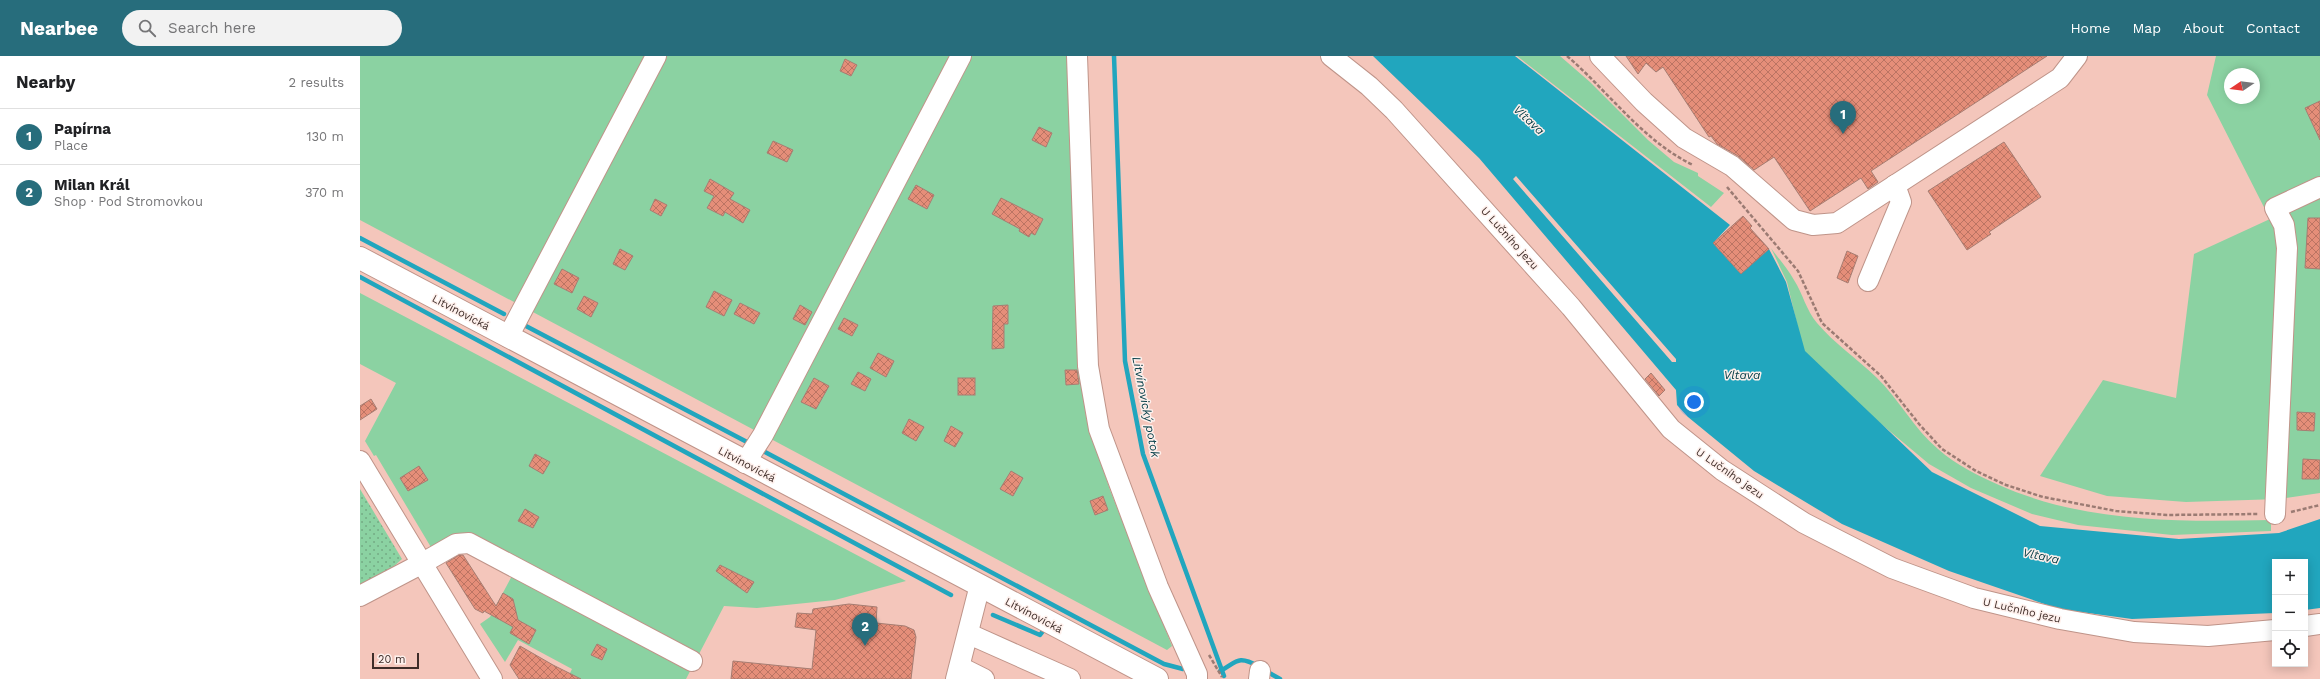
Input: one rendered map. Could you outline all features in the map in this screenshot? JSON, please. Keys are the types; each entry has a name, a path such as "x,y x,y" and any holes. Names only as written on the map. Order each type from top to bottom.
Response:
{"main road":[{"name":"Litvínovická","path":"360,258 745,464 980,585 1143,674 1157,679"},
{"path":"1143,674 1169,679"}],"street":[{"path":"508,337 656,56"},
{"path":"745,464 770,421 961,56"},
{"path":"1077,56 1088,366 1099,428 1158,588 1197,674 1196,679"},
{"name":"U Lučního jezu","path":"1331,56 1369,86 1394,110 1570,307 1671,429 1722,470 1804,523 1892,568 1974,598 2060,619 2134,632 2201,636 2272,630"},
{"path":"1600,56 1644,102 1684,138 1732,166 1794,220 1813,225 1837,222 1896,185 2060,78 2077,56"},
{"path":"1868,281 1901,202 1896,185"},
{"path":"2274,514 2287,248 2284,225 2275,208 2320,186"},
{"path":"360,462 492,679"},
{"path":"360,596 456,544 469,543 692,661"},
{"path":"980,585 969,634 958,673 984,679"},
{"path":"2308,626 2320,624"},
{"path":"969,634 1070,679"}],"path":[{"path":"1567,56 1654,139 1676,157 1696,167"},
{"path":"1725,184 1798,271 1822,323 1881,376 1919,424 1942,448 1976,471 2006,484 2043,497 2116,511 2167,515 2274,514 2302,510 2320,505"}],"green space":[{"path":"360,56 1073,56 1080,365 1086,417 1110,490 1172,646 1167,650 360,220"},
{"path":"1517,56 1560,56 1590,82 1648,140 1674,162 1698,173 1698,176 1724,193 1711,207"},
{"path":"2216,56 2320,56 2320,493 2279,499 2186,502 2107,496 2040,476 2103,380 2176,398 2194,254 2270,219 2207,95"},
{"path":"1771,248 1792,276 1810,313 1817,323 1831,338 1876,377 1929,441 1945,455 1967,469 1999,485 2065,507 2132,518 2201,521 2271,520 2271,531 2172,535 2078,525 2032,514 1971,488 1929,464 1843,392 1804,353 1787,282"},
{"path":"360,293 906,581 835,600 757,608 724,606 686,679 567,679 572,669 518,640 505,662 480,624 490,617 514,572 467,547 438,559 376,455 374,456 365,441 396,383 360,364"},
{"path":"360,489 402,559 381,578 360,589"}],"water":[{"name":"Vltava","path":"1373,56 1515,56 1730,225 1713,243 1740,273 1769,249 1786,282 1805,351 1932,472 2040,526 2179,539 2279,533 2320,519 2320,608 2308,610 2308,559 2272,559 2272,613 2132,619 2059,609 1949,571 1842,524 1754,471 1688,417 1677,405 1676,390 1479,158","holes":["1516,176 1676,359 1676,362 1672,362 1513,179"]}],"building":[{"path":"1626,56 2047,56 1871,171 1878,182 1868,189 1861,178 1810,211 1774,157 1754,170 1738,156 1717,144 1711,136 1709,137 1663,67 1656,72 1646,63 1638,74"},
{"path":"845,59 857,65 851,76 840,71"},
{"path":"2320,101 2320,140 2305,108"},
{"path":"1039,127 1052,133 1046,147 1032,140"},
{"path":"773,141 793,150 787,162 767,153"},
{"path":"2004,142 2041,197 1989,232 1991,234 1967,250 1928,191"},
{"path":"710,179 734,193 730,199 750,210 743,223 725,212 723,216 707,208 714,196 704,191"},
{"path":"916,185 934,195 927,209 908,199"},
{"path":"1001,198 1043,219 1035,235 1031,233 1029,237 1019,231 1020,229 992,214"},
{"path":"655,199 667,205 661,216 650,210"},
{"path":"1743,216 1752,226 1750,228 1769,249 1741,274 1713,243"},
{"path":"2308,218 2320,218 2320,269 2305,268"},
{"path":"620,249 633,256 625,270 613,264"},
{"path":"1847,251 1858,256 1848,283 1837,278"},
{"path":"562,269 579,278 572,293 554,284"},
{"path":"714,291 732,300 724,316 706,307"},
{"path":"584,296 598,303 591,317 577,309"},
{"path":"740,303 760,313 754,324 734,314"},
{"path":"800,305 812,312 805,325 793,319"},
{"path":"1008,305 1008,324 1004,324 1004,348 992,349 993,306"},
{"path":"844,318 858,325 852,336 838,329"},
{"path":"878,353 894,361 886,377 870,368"},
{"path":"1065,370 1077,370 1079,384 1066,385"},
{"path":"858,372 871,379 865,391 851,384"},
{"path":"1651,373 1665,390 1659,396 1645,379"},
{"path":"814,378 829,386 816,409 801,402"},
{"path":"958,378 975,378 975,395 958,395"},
{"path":"371,399 377,409 360,420 360,406"},
{"path":"2297,412 2315,413 2314,431 2297,430"},
{"path":"909,419 924,427 916,441 902,433"},
{"path":"951,426 963,433 955,447 944,441"},
{"path":"535,454 550,462 543,474 529,466"},
{"path":"2303,459 2320,460 2319,479 2302,479"},
{"path":"419,466 428,480 408,491 400,478"},
{"path":"1011,471 1023,478 1013,496 1000,489"},
{"path":"1103,496 1108,510 1095,515 1090,501"},
{"path":"525,509 539,517 533,528 518,521"},
{"path":"459,555 463,555 496,606 503,593 513,599 518,620 536,630 529,644 510,633 513,627 484,611 483,613 475,609 446,563"},
{"path":"720,565 754,582 747,593 716,571"},
{"path":"849,604 877,607 876,623 905,626 914,630 916,637 911,679 731,679 733,661 812,669 816,630 795,627 797,613 812,614 813,609"},
{"path":"597,644 607,649 602,660 591,655"},
{"path":"520,646 581,679 519,679 510,665"}],"waterway":[{"name":"Litvínovický potok","path":"1114,56 1125,361 1143,454 1224,676"},
{"path":"360,238 504,314"},
{"path":"360,277 951,595"},
{"path":"524,325 747,442"},
{"path":"765,452 1164,664 1183,669"},
{"path":"993,615 1040,635 1043,631"},
{"path":"1220,671 1241,660 1251,662 1258,666"},
{"path":"1266,671 1280,679"}],"place":[{"name":"Papírna","path":"1843,134"},
{"name":"Milan Král","path":"865,646"}]}
